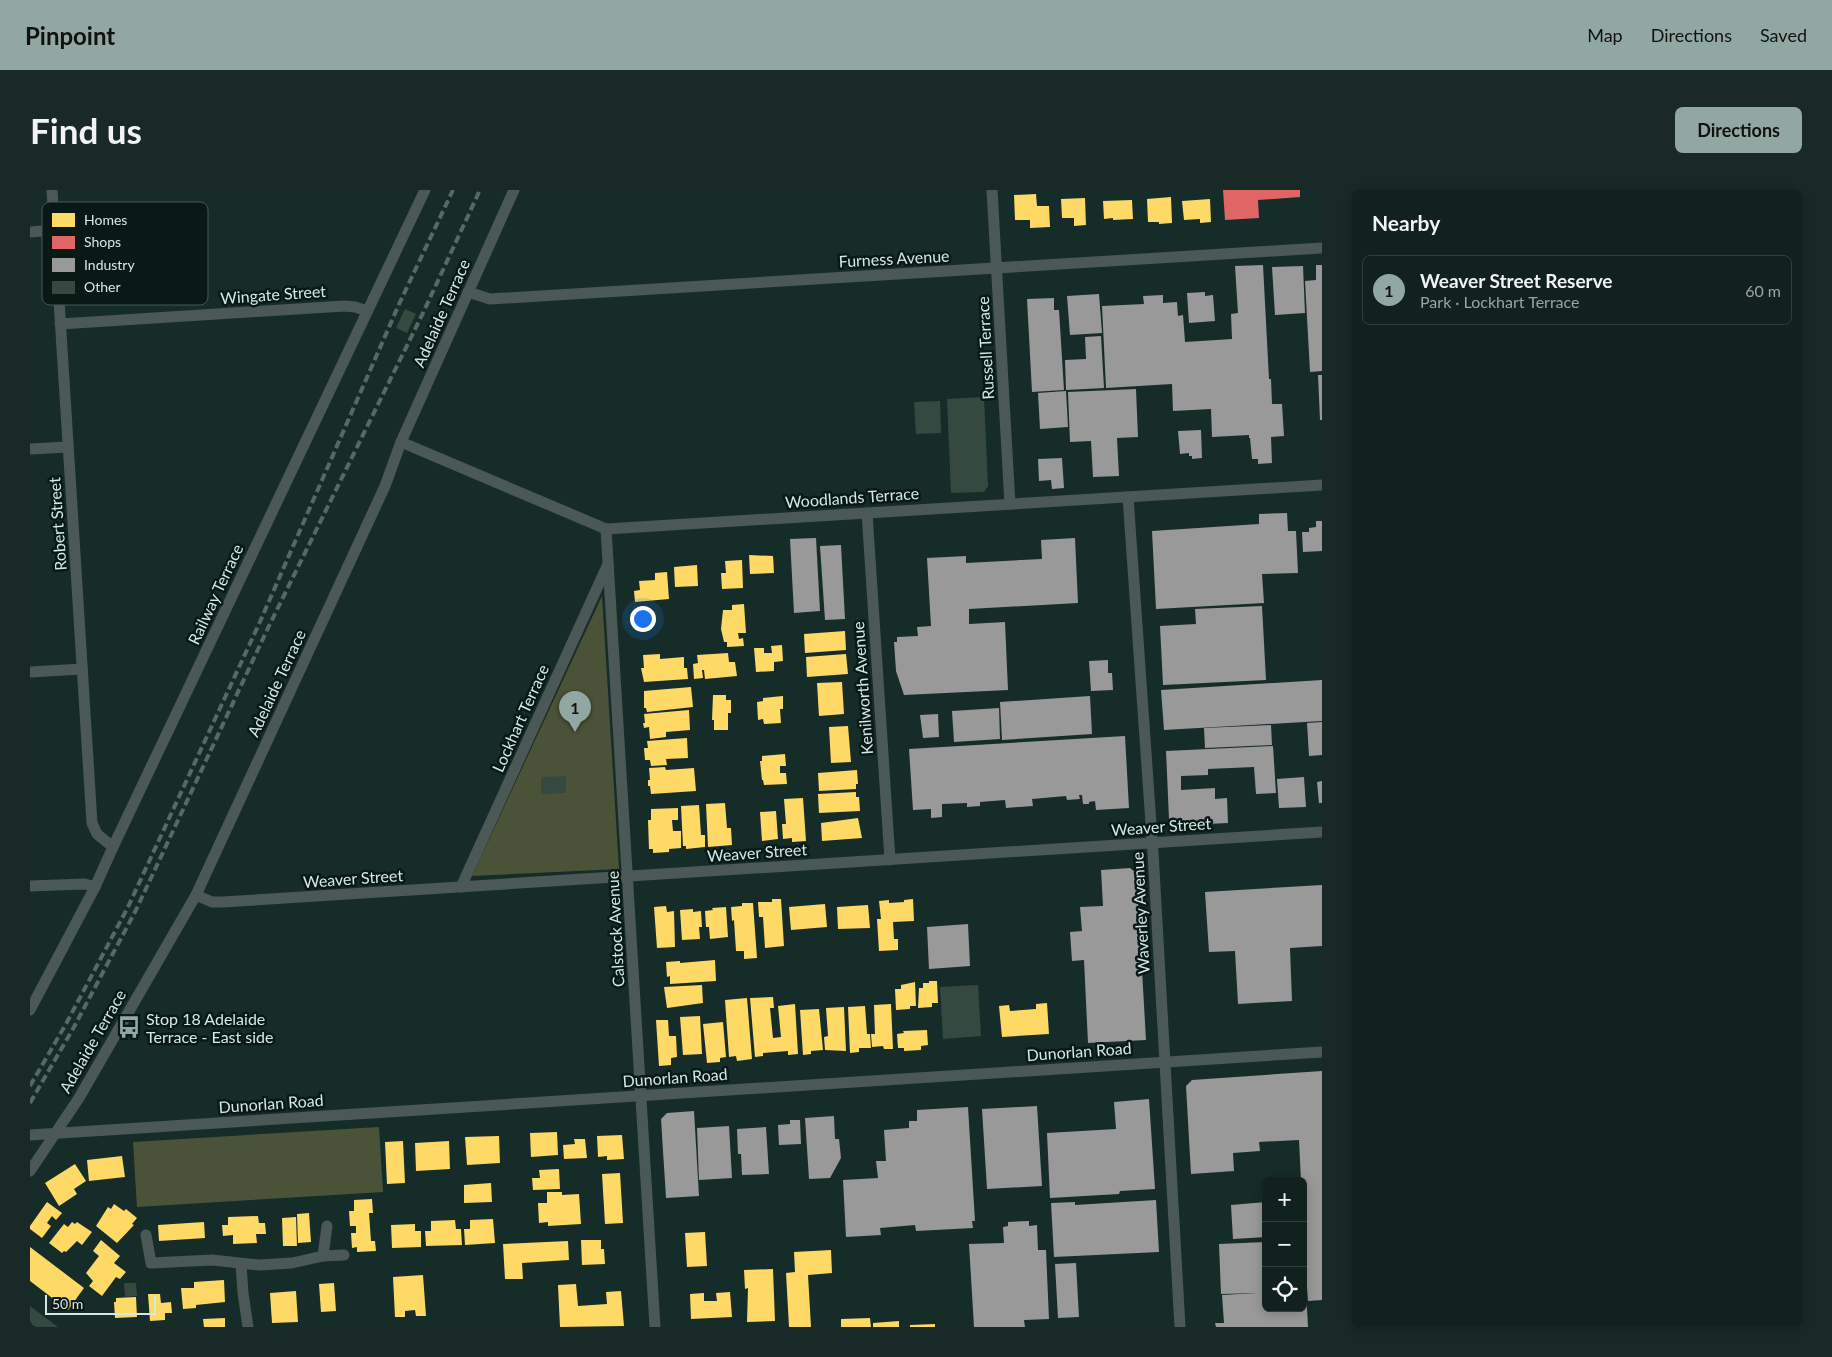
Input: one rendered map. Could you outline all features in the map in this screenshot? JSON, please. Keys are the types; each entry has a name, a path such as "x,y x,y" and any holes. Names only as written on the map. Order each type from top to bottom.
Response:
{"street":[{"name":"Railway Terrace","path":"30,1010 96,887 113,847 424,190"},
{"name":"Adelaide Terrace","path":"30,1170 78,1098 196,895 385,486 400,442 514,190"},
{"name":"Russell Terrace","path":"992,190 1010,504"},
{"name":"Furness Avenue","path":"468,292 490,299 1322,248"},
{"name":"Robert Street","path":"59,305 92,823 97,834 113,847"},
{"name":"Wingate Street","path":"60,324 344,306 367,311"},
{"name":"Woodlands Terrace","path":"400,442 606,529 1322,485"},
{"path":"30,450 68,447"},
{"name":"Waverley Avenue","path":"1128,497 1153,842 1180,1327"},
{"name":"Kenilworth Avenue","path":"867,513 890,860"},
{"name":"Calstock Avenue","path":"606,529 655,1327"},
{"name":"Lockhart Terrace","path":"461,887 608,563"},
{"path":"30,672 82,669"},
{"name":"Weaver Street","path":"196,895 212,902 224,902 1322,832"},
{"path":"30,886 85,884 96,887"},
{"name":"Dunorlan Road","path":"30,1135 1322,1052"},
{"path":"323,1256 327,1226"},
{"path":"146,1235 151,1263 212,1260 259,1265 292,1263 323,1256 344,1255"},
{"path":"241,1264 248,1327"}],"green space":[{"path":"602,596 619,869 472,876"},
{"path":"379,1127 383,1192 137,1207 133,1142"}],"building: Homes":[{"path":"1036,194 1037,206 1049,206 1050,227 1030,228 1030,220 1015,220 1014,195"},
{"path":"1171,197 1172,223 1159,224 1159,222 1148,222 1147,199"},
{"path":"1085,198 1086,225 1074,226 1074,218 1062,218 1061,199"},
{"path":"1210,199 1211,222 1200,223 1200,219 1184,220 1182,201"},
{"path":"1132,200 1133,219 1104,219 1103,201"},
{"path":"749,555 773,556 774,573 750,574"},
{"path":"742,560 743,588 722,589 721,573 726,573 725,561"},
{"path":"697,565 698,586 675,587 674,567"},
{"path":"667,572 669,599 635,602 634,591 640,590 639,581 655,580 655,573"},
{"path":"744,604 746,633 738,633 739,639 743,638 744,646 727,647 727,642 724,642 721,629 723,610 732,610 732,605"},
{"path":"845,631 846,650 805,653 804,634"},
{"path":"782,645 783,661 774,662 774,671 756,672 754,648 764,648 764,653 772,653 771,646"},
{"path":"728,653 729,662 735,662 737,676 705,679 704,670 702,670 703,678 694,679 693,664 698,663 697,655"},
{"path":"660,654 660,659 684,657 684,668 687,668 688,679 644,682 641,668 644,668 643,655"},
{"path":"846,654 848,674 807,677 806,657"},
{"path":"842,682 844,714 819,716 817,683"},
{"path":"691,687 693,707 647,712 646,708 644,708 644,691"},
{"path":"713,695 726,695 726,700 731,700 731,713 728,713 728,730 714,730 714,720 712,720"},
{"path":"783,696 783,709 780,709 781,723 764,724 763,719 758,720 757,702 763,701 763,698"},
{"path":"689,710 690,730 666,732 666,737 650,739 649,727 644,728 644,714"},
{"path":"848,726 851,762 831,763 829,727"},
{"path":"687,738 688,758 666,759 667,765 651,766 650,760 645,760 644,748 648,748 647,741"},
{"path":"785,754 786,766 780,766 780,773 786,773 787,784 764,785 760,761 762,761 762,756"},
{"path":"665,767 666,770 694,768 696,791 651,794 650,786 648,786 648,780 650,780 649,768"},
{"path":"857,770 858,784 856,784 856,789 819,791 818,773"},
{"path":"856,792 856,797 859,797 860,811 819,813 818,794"},
{"path":"803,798 806,841 792,842 792,838 783,839 782,824 786,824 784,799"},
{"path":"725,803 727,828 731,828 732,845 708,847 706,804"},
{"path":"699,805 701,835 705,835 705,847 686,849 686,846 683,846 681,806"},
{"path":"678,808 678,820 672,820 673,831 681,831 681,848 669,849 669,852 653,853 653,849 649,849 648,820 651,820 651,809"},
{"path":"776,811 778,839 762,841 760,812"},
{"path":"858,818 862,838 822,841 821,823"},
{"path":"772,899 781,899 784,946 765,948 763,917 759,917 758,902 772,902"},
{"path":"913,899 914,921 893,922 894,939 898,939 898,950 879,951 877,919 881,919 879,901 889,900 889,903"},
{"path":"742,903 753,903 757,958 744,959 744,951 736,951 734,920 732,921 731,907 742,906"},
{"path":"825,904 827,927 791,930 789,907"},
{"path":"868,905 870,928 838,929 837,907"},
{"path":"666,906 667,912 674,911 675,947 657,948 654,907"},
{"path":"726,907 728,937 710,939 709,927 706,927 705,911 713,910 712,908"},
{"path":"693,909 693,912 701,911 702,927 699,927 700,939 682,940 680,910"},
{"path":"715,960 716,981 670,984 670,976 667,977 666,962 680,961 680,963"},
{"path":"929,981 937,981 938,1003 932,1003 932,1007 918,1008 919,988 923,988 923,983 929,983"},
{"path":"915,982 916,1006 910,1006 910,1009 896,1010 895,989 901,989 901,985"},
{"path":"702,985 703,1003 667,1008 664,987"},
{"path":"773,997 774,1008 770,1008 773,1038 781,1037 778,1006 795,1004 798,1054 788,1055 788,1051 763,1053 763,1056 755,1057 750,998"},
{"path":"747,998 752,1059 737,1061 736,1056 729,1057 725,1000"},
{"path":"1047,1003 1049,1034 1002,1037 999,1006 1009,1005 1010,1011 1036,1009 1036,1004"},
{"path":"891,1004 893,1049 884,1049 883,1046 872,1047 871,1034 875,1034 874,1005"},
{"path":"865,1006 867,1034 870,1034 871,1048 859,1048 859,1052 850,1053 848,1007"},
{"path":"844,1007 846,1051 825,1050 824,1037 828,1036 826,1008"},
{"path":"819,1009 823,1050 811,1051 811,1054 803,1055 800,1010"},
{"path":"700,1016 702,1054 683,1055 680,1017"},
{"path":"656,1020 668,1020 669,1036 676,1036 677,1057 671,1058 671,1065 659,1066"},
{"path":"723,1022 726,1057 720,1058 720,1062 707,1063 703,1024"},
{"path":"927,1030 928,1045 921,1046 921,1050 904,1051 904,1048 898,1048 897,1034 904,1033 903,1031"},
{"path":"557,1132 558,1155 531,1157 530,1133"},
{"path":"622,1135 624,1159 607,1160 607,1156 598,1157 597,1136"},
{"path":"499,1136 500,1163 467,1165 465,1137"},
{"path":"574,1139 585,1139 587,1158 564,1159 563,1145 575,1144"},
{"path":"403,1141 405,1183 387,1184 385,1142"},
{"path":"449,1141 450,1169 416,1171 415,1143"},
{"path":"122,1156 125,1177 89,1181 87,1160"},
{"path":"75,1164 86,1181 74,1189 77,1194 59,1206 45,1183"},
{"path":"559,1169 560,1189 533,1190 532,1178 540,1178 539,1170"},
{"path":"620,1173 623,1223 605,1224 602,1174"},
{"path":"491,1183 492,1202 464,1203 464,1185"},
{"path":"547,1192 562,1192 562,1195 579,1194 581,1224 548,1226 548,1222 539,1223 538,1203 547,1203"},
{"path":"372,1199 373,1213 369,1213 371,1241 375,1241 376,1251 357,1252 357,1247 352,1248 351,1233 356,1233 356,1226 350,1226 349,1211 354,1211 354,1200"},
{"path":"47,1202 62,1213 56,1220 52,1216 47,1223 51,1226 42,1238 30,1229 30,1226"},
{"path":"114,1204 124,1211 126,1209 137,1218 132,1224 134,1225 117,1243 96,1226 108,1207 111,1209"},
{"path":"309,1213 311,1242 298,1243 297,1214"},
{"path":"258,1216 259,1223 265,1223 266,1234 256,1234 257,1243 233,1244 233,1235 223,1236 222,1225 228,1225 228,1217"},
{"path":"296,1217 297,1246 283,1246 282,1218"},
{"path":"493,1219 495,1243 465,1245 464,1229 470,1229 470,1220"},
{"path":"455,1220 456,1229 461,1229 462,1245 426,1246 425,1231 431,1231 431,1221"},
{"path":"72,1222 75,1224 77,1222 92,1232 82,1245 77,1241 66,1252 62,1253 49,1243 64,1224 68,1227"},
{"path":"204,1222 205,1238 159,1241 158,1225"},
{"path":"415,1224 415,1231 421,1231 421,1247 392,1248 391,1225"},
{"path":"705,1232 707,1266 687,1267 685,1233"},
{"path":"101,1240 120,1256 114,1263 126,1272 120,1279 116,1277 102,1296 89,1286 93,1281 86,1273 99,1256 93,1251"},
{"path":"581,1240 601,1240 605,1264 582,1265"},
{"path":"568,1241 569,1260 522,1263 523,1279 505,1279 503,1244"},
{"path":"30,1247 84,1288 68,1310 30,1281"},
{"path":"831,1250 832,1273 808,1275 811,1327 789,1327 786,1273 795,1272 794,1252"},
{"path":"773,1269 775,1321 747,1322 748,1288 745,1289 744,1270"},
{"path":"423,1275 426,1316 416,1316 415,1310 405,1311 405,1317 395,1317 393,1277"},
{"path":"224,1280 225,1302 196,1305 196,1308 183,1309 181,1288 194,1288 194,1282"},
{"path":"334,1283 336,1311 321,1312 319,1284"},
{"path":"576,1284 578,1306 607,1304 606,1292 621,1291 624,1326 560,1327 558,1285"},
{"path":"296,1291 298,1322 272,1323 270,1293"},
{"path":"730,1292 732,1317 691,1319 690,1294 704,1293 704,1301 717,1301 716,1293"},
{"path":"148,1294 160,1294 161,1303 171,1302 172,1313 165,1313 165,1320 150,1321"},
{"path":"136,1297 137,1317 115,1318 114,1302 116,1302 116,1298"},
{"path":"225,1318 225,1327 204,1327 203,1319"},
{"path":"870,1318 871,1327 841,1327 841,1319"},
{"path":"899,1321 899,1327 873,1327 873,1323"},
{"path":"935,1324 935,1327 910,1327 910,1325"}],"building: Shops":[{"path":"1223,190 1300,190 1300,197 1258,200 1259,218 1225,220"}],"building: Industry":[{"path":"1263,265 1272,404 1282,404 1284,436 1271,437 1272,463 1258,464 1258,459 1252,459 1249,435 1212,437 1211,409 1173,411 1172,384 1106,388 1102,306 1144,304 1143,296 1163,295 1163,303 1177,302 1178,316 1183,315 1185,342 1232,339 1231,314 1238,313 1235,266"},
{"path":"1316,265 1322,265 1322,371 1310,372 1305,281 1316,280"},
{"path":"1303,266 1305,313 1275,315 1272,267"},
{"path":"1205,292 1205,296 1213,295 1215,321 1189,323 1187,293"},
{"path":"1099,294 1102,333 1070,335 1067,296"},
{"path":"1054,298 1054,310 1059,310 1064,390 1032,392 1027,299"},
{"path":"1101,336 1104,388 1066,390 1065,360 1086,359 1085,337"},
{"path":"1318,375 1322,375 1322,420 1320,420"},
{"path":"1136,389 1138,437 1117,438 1119,476 1093,477 1091,441 1070,442 1068,392"},
{"path":"1066,391 1068,427 1040,429 1038,393"},
{"path":"1201,430 1202,458 1192,459 1189,453 1180,454 1178,431"},
{"path":"1062,458 1064,488 1052,489 1051,480 1039,481 1038,459"},
{"path":"1287,513 1288,531 1296,531 1298,573 1262,574 1264,603 1156,609 1152,531 1259,524 1259,514"},
{"path":"1316,521 1322,521 1322,551 1303,552 1302,532 1309,532 1309,528 1316,527"},
{"path":"816,538 820,611 794,613 790,539"},
{"path":"1075,538 1078,603 969,609 969,624 1005,622 1008,690 904,695 896,671 894,642 897,642 897,637 918,636 917,627 931,626 927,558 966,556 966,563 1042,559 1041,540"},
{"path":"841,545 845,619 825,620 820,546"},
{"path":"1262,606 1266,680 1163,685 1160,626 1196,624 1195,609"},
{"path":"1108,660 1108,673 1112,673 1113,690 1091,691 1089,661"},
{"path":"1322,680 1322,721 1164,730 1161,690"},
{"path":"1090,696 1092,734 1002,740 1000,702"},
{"path":"999,708 1000,739 954,742 952,711"},
{"path":"938,714 939,737 923,738 920,715"},
{"path":"1322,722 1322,755 1309,756 1307,723"},
{"path":"1271,725 1272,745 1205,748 1204,728"},
{"path":"1125,736 1129,808 1096,810 1095,801 1083,804 1082,795 1079,795 1080,799 1067,800 1066,796 1032,799 1033,806 1006,808 1005,800 980,802 980,806 967,807 967,803 942,804 942,817 931,818 931,809 913,810 909,749"},
{"path":"1273,746 1276,793 1256,794 1254,767 1208,769 1208,775 1181,776 1181,790 1215,788 1215,799 1227,798 1228,823 1186,825 1186,823 1174,824 1169,819 1166,751"},
{"path":"1304,777 1306,807 1279,808 1277,779"},
{"path":"1322,781 1322,803 1319,803 1317,782"},
{"path":"1130,868 1135,872 1135,882 1137,882 1146,1040 1088,1043 1084,960 1072,961 1070,932 1082,931 1080,907 1103,906 1101,870"},
{"path":"1322,885 1322,946 1290,948 1292,1001 1238,1004 1235,951 1209,952 1205,892"},
{"path":"968,924 970,966 929,969 927,927"},
{"path":"1322,1071 1322,1300 1308,1301 1307,1177 1301,1177 1299,1140 1259,1142 1260,1151 1233,1153 1234,1171 1191,1174 1186,1086 1192,1080"},
{"path":"1149,1099 1155,1189 1120,1191 1119,1194 1050,1198 1047,1133 1116,1129 1114,1102"},
{"path":"1037,1106 1042,1186 987,1189 982,1109"},
{"path":"968,1107 975,1221 972,1221 973,1228 916,1231 915,1225 880,1228 881,1235 846,1237 843,1180 878,1178 876,1161 886,1161 884,1130 909,1128 909,1121 917,1121 917,1110"},
{"path":"694,1111 699,1196 666,1198 661,1119 667,1113"},
{"path":"834,1116 835,1139 839,1139 841,1158 830,1178 809,1179 805,1118"},
{"path":"790,1120 800,1120 801,1144 779,1145 778,1125 790,1124"},
{"path":"729,1126 732,1178 699,1180 697,1128"},
{"path":"766,1127 769,1174 742,1175 741,1154 738,1154 737,1129"},
{"path":"1156,1200 1159,1252 1054,1257 1051,1203 1075,1202 1075,1205"},
{"path":"1262,1202 1262,1237 1233,1239 1231,1205"},
{"path":"1029,1221 1029,1226 1037,1225 1038,1250 1046,1250 1049,1319 1024,1320 1025,1327 974,1327 969,1244 1004,1243 1003,1227 1008,1226 1008,1222"},
{"path":"1262,1242 1262,1312 1307,1312 1307,1308 1308,1327 1216,1327 1215,1323 1224,1323 1222,1295 1257,1293 1221,1294 1219,1244"},
{"path":"1076,1263 1079,1317 1058,1318 1055,1264"}],"building: Other":[{"path":"405,309 416,314 407,333 396,328"},
{"path":"984,397 988,486 984,492 951,493 947,399"},
{"path":"940,401 941,433 916,434 914,402"},
{"path":"566,776 566,793 541,794 541,777"},
{"path":"978,985 981,1036 943,1039 940,987"},
{"path":"124,1283 136,1283 137,1296 125,1297"},
{"path":"30,1306 58,1327 30,1327"}],"railway":[{"path":"30,1086 66,1024 128,907 259,624 400,302 453,190"},
{"path":"30,1103 74,1027 136,910 268,628 423,313 480,190"}],"place":[{"name":"Weaver Street Reserve","path":"575,732"},
{"name":"Stop 18 Adelaide Terrace - East side","path":"129,1027"}]}
